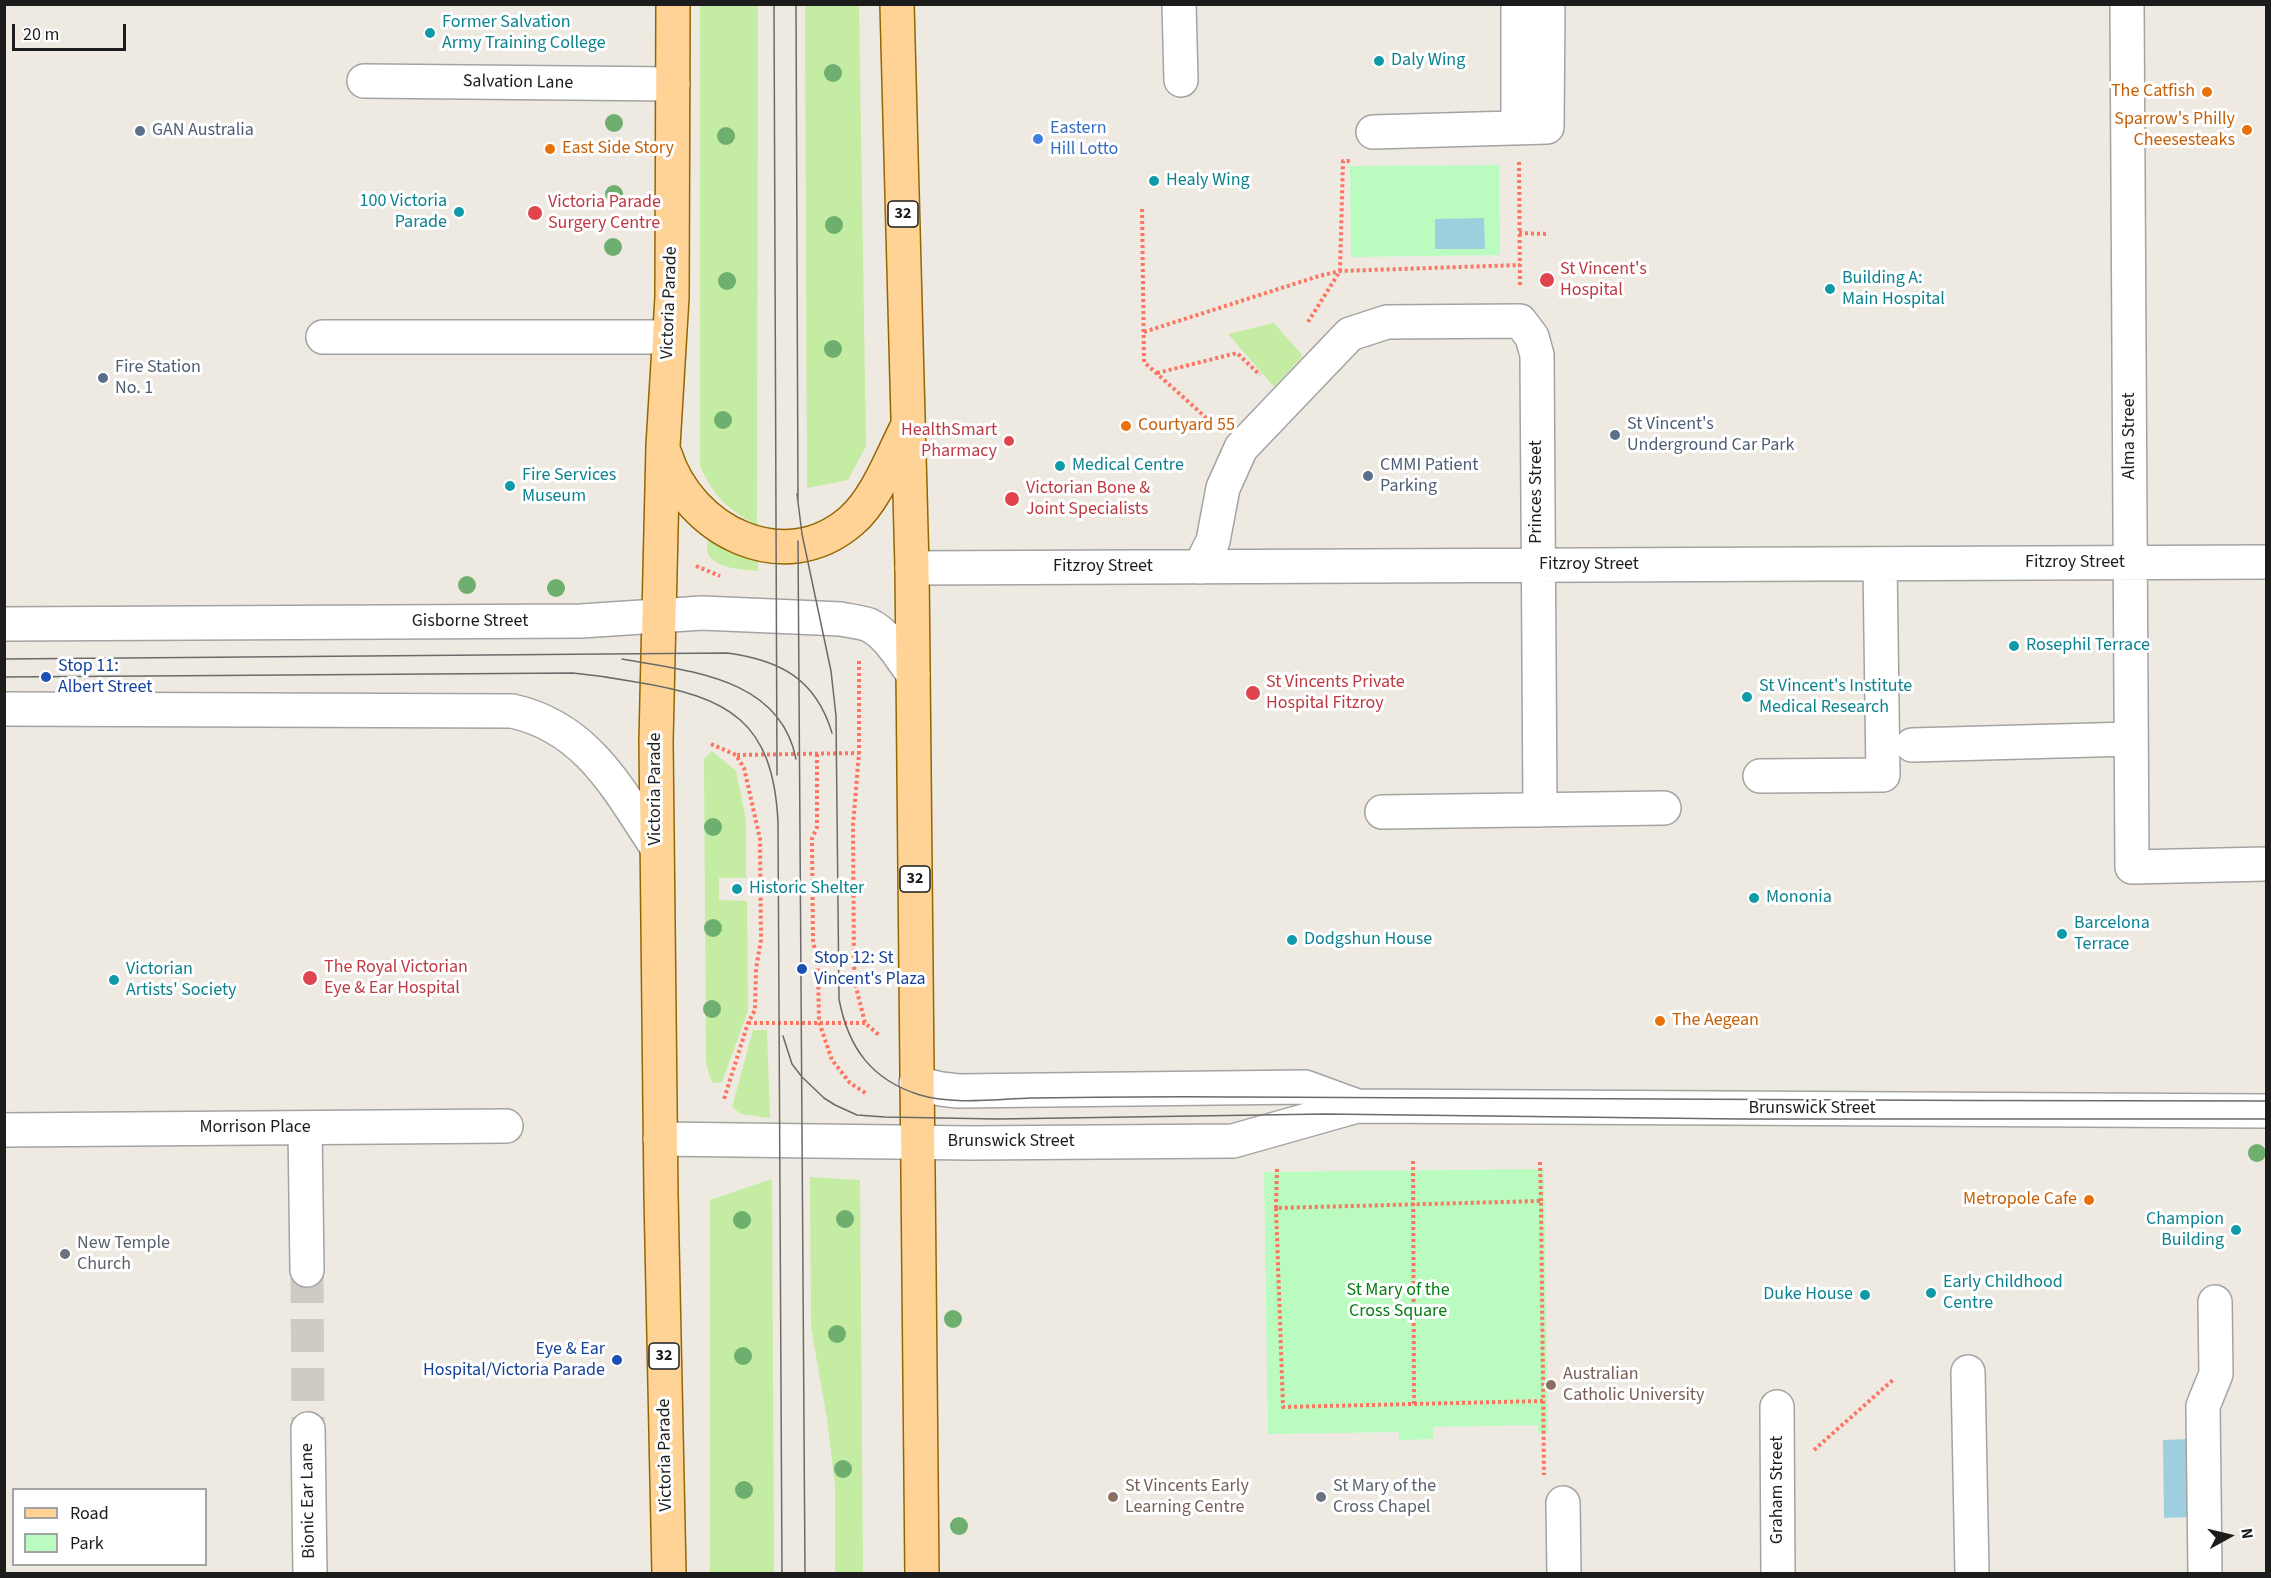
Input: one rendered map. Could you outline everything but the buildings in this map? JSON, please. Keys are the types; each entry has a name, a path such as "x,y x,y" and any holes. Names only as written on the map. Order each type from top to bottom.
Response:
{"main road":[{"name":"Victoria Parade","path":"669,1574 656,846 658,617 663,447 672,297 673,4"},
{"name":"32","path":"897,4 912,568 922,1574"},
{"path":"663,447 680,487 690,500 711,519 744,540 782,548 823,538 852,521 866,505 908,424"}],"street":[{"path":"1179,4 1181,80"},
{"path":"1518,4 1533,128"},
{"path":"1533,128 1548,4"},
{"name":"Alma Street","path":"2127,4 2132,867 2266,864"},
{"name":"Salvation Lane","path":"364,81 673,84"},
{"path":"1373,132 1533,128"},
{"path":"1200,567 1213,541 1223,488 1241,448 1350,334 1387,322 1520,321"},
{"name":"Princes Street","path":"1520,321 1532,337 1537,355 1549,434 1537,566 1540,810"},
{"path":"322,337 669,337"},
{"name":"Fitzroy Street","path":"912,568 2266,562"},
{"path":"1760,776 1883,775 1880,564"},
{"name":"Gisborne Street","path":"4,624 581,621 702,613 841,619 867,625 880,633 913,674"},
{"path":"4,709 512,711 548,722 588,752 616,785 656,846"},
{"path":"1912,745 2131,738"},
{"path":"1382,812 1664,808"},
{"name":"Brunswick Street","path":"916,1083 958,1091 1305,1087 1357,1106"},
{"name":"Brunswick Street","path":"660,1139 917,1142 1233,1141 1357,1106 2266,1111"},
{"name":"Morrison Place","path":"4,1130 506,1126"},
{"path":"305,1128 307,1270"},
{"path":"2205,1574 2203,1406 2216,1374 2215,1302"},
{"path":"1968,1372 1972,1574"},
{"name":"Graham Street","path":"1777,1407 1779,1574"},
{"name":"Bionic Ear Lane","path":"308,1429 310,1574"},
{"path":"1563,1503 1564,1574"}],"path":[{"path":"1520,321 1519,233 1533,128"},
{"path":"1302,331 1340,271 1343,161"},
{"path":"1142,209 1144,362 1241,448"},
{"path":"1519,233 1547,234"},
{"path":"1144,332 1340,271 1520,265"},
{"path":"1156,373 1237,353 1264,379"},
{"path":"859,652 859,753 854,825 854,966 856,987 865,1023 880,1036"},
{"path":"711,744 736,754 859,753"},
{"path":"724,1099 748,1023 755,1010 756,969 761,940 760,839 749,784 736,754"},
{"path":"817,754 817,826 812,839 812,850 813,940 818,968 819,1022 832,1060 850,1083 867,1094"},
{"path":"748,1023 865,1023"},
{"path":"1413,1161 1414,1404"},
{"path":"1540,1162 1544,1477"},
{"path":"1276,1163 1283,1407 1544,1401"},
{"path":"1276,1208 1541,1202"},
{"path":"1809,1454 1894,1378"}],"green space":[{"path":"700,5 758,5 757,525 722,501 700,466"},
{"path":"805,5 859,5 866,446 848,480 807,488"},
{"path":"1499,165 1500,255 1351,257 1350,166"},
{"path":"1274,323 1303,356 1274,387 1228,334"},
{"path":"714,538 735,552 758,559 758,571 741,570 716,562 707,550 708,541"},
{"path":"712,751 736,771 746,820 746,878 719,878 719,900 747,901 748,1011 722,1082 712,1083 706,1064 704,759"},
{"path":"753,1030 767,1030 770,1118 741,1114 732,1107"},
{"name":"St Mary of the Cross Square","path":"1544,1169 1548,1433 1538,1433 1538,1425 1433,1427 1433,1439 1399,1440 1399,1432 1268,1434 1264,1172"},
{"path":"810,1177 860,1180 863,1573 835,1573 835,1486 827,1419 811,1327"},
{"path":"772,1179 774,1573 710,1573 710,1200"}],"water":[{"path":"1484,218 1485,249 1435,249 1435,219"},
{"path":"2187,1439 2189,1517 2164,1518 2163,1440"}],"tunnel":[{"path":"307,1270 308,1429"}],"tram line":[{"path":"774,4 777,775"},
{"path":"796,4 798,502"},
{"path":"797,494 802,534 831,671 836,716 839,999 849,1032 864,1059 875,1071 903,1089 933,1098 961,1101 1188,1097 2266,1101"},
{"path":"798,541 805,1574"},
{"path":"4,659 727,653 764,661 793,675 816,699 832,733"},
{"path":"622,659 702,674 751,694 771,710 787,732 796,759"},
{"path":"4,677 573,673 669,688 697,696 720,706 740,720 755,737 767,760 774,788 778,822 782,1574"},
{"path":"783,1036 792,1064 824,1098 857,1115 885,1117 998,1119 1325,1114 1738,1119 2266,1119"}],"place":[{"name":"Former Salvation Army Training College","path":"430,33"},
{"name":"Daly Wing","path":"1379,61"},
{"name":"The Catfish","path":"2207,92"},
{"name":"Sparrow's Philly Cheesesteaks","path":"2247,130"},
{"name":"GAN Australia","path":"140,131"},
{"name":"Eastern Hill Lotto","path":"1038,139"},
{"name":"East Side Story","path":"550,149"},
{"name":"Healy Wing","path":"1154,181"},
{"name":"100 Victoria Parade","path":"459,212"},
{"name":"Victoria Parade Surgery Centre","path":"535,213"},
{"name":"St Vincent's Hospital","path":"1547,280"},
{"name":"Building A: Main Hospital","path":"1830,289"},
{"name":"Fire Station No. 1","path":"103,378"},
{"name":"Courtyard 55","path":"1126,426"},
{"name":"St Vincent's Underground Car Park","path":"1615,435"},
{"name":"HealthSmart Pharmacy","path":"1009,441"},
{"name":"Medical Centre","path":"1060,466"},
{"name":"CMMI Patient Parking","path":"1368,476"},
{"name":"Fire Services Museum","path":"510,486"},
{"name":"Victorian Bone & Joint Specialists","path":"1012,499"},
{"name":"Rosephil Terrace","path":"2014,646"},
{"name":"Stop 11: Albert Street","path":"46,677"},
{"name":"St Vincents Private Hospital Fitzroy","path":"1253,693"},
{"name":"St Vincent's Institute Medical Research","path":"1747,697"},
{"name":"Historic Shelter","path":"737,889"},
{"name":"Mononia","path":"1754,898"},
{"name":"Barcelona Terrace","path":"2062,934"},
{"name":"Dodgshun House","path":"1292,940"},
{"name":"Stop 12: St Vincent's Plaza","path":"802,969"},
{"name":"The Royal Victorian Eye & Ear Hospital","path":"310,978"},
{"name":"Victorian Artists' Society","path":"114,980"},
{"name":"The Aegean","path":"1660,1021"},
{"name":"Metropole Cafe","path":"2089,1200"},
{"name":"Champion Building","path":"2236,1230"},
{"name":"New Temple Church","path":"65,1254"},
{"name":"Early Childhood Centre","path":"1931,1293"},
{"name":"Duke House","path":"1865,1295"},
{"name":"Eye & Ear Hospital/Victoria Parade","path":"617,1360"},
{"name":"Australian Catholic University","path":"1551,1385"},
{"name":"St Vincents Early Learning Centre","path":"1113,1497"},
{"name":"St Mary of the Cross Chapel","path":"1321,1497"}]}
